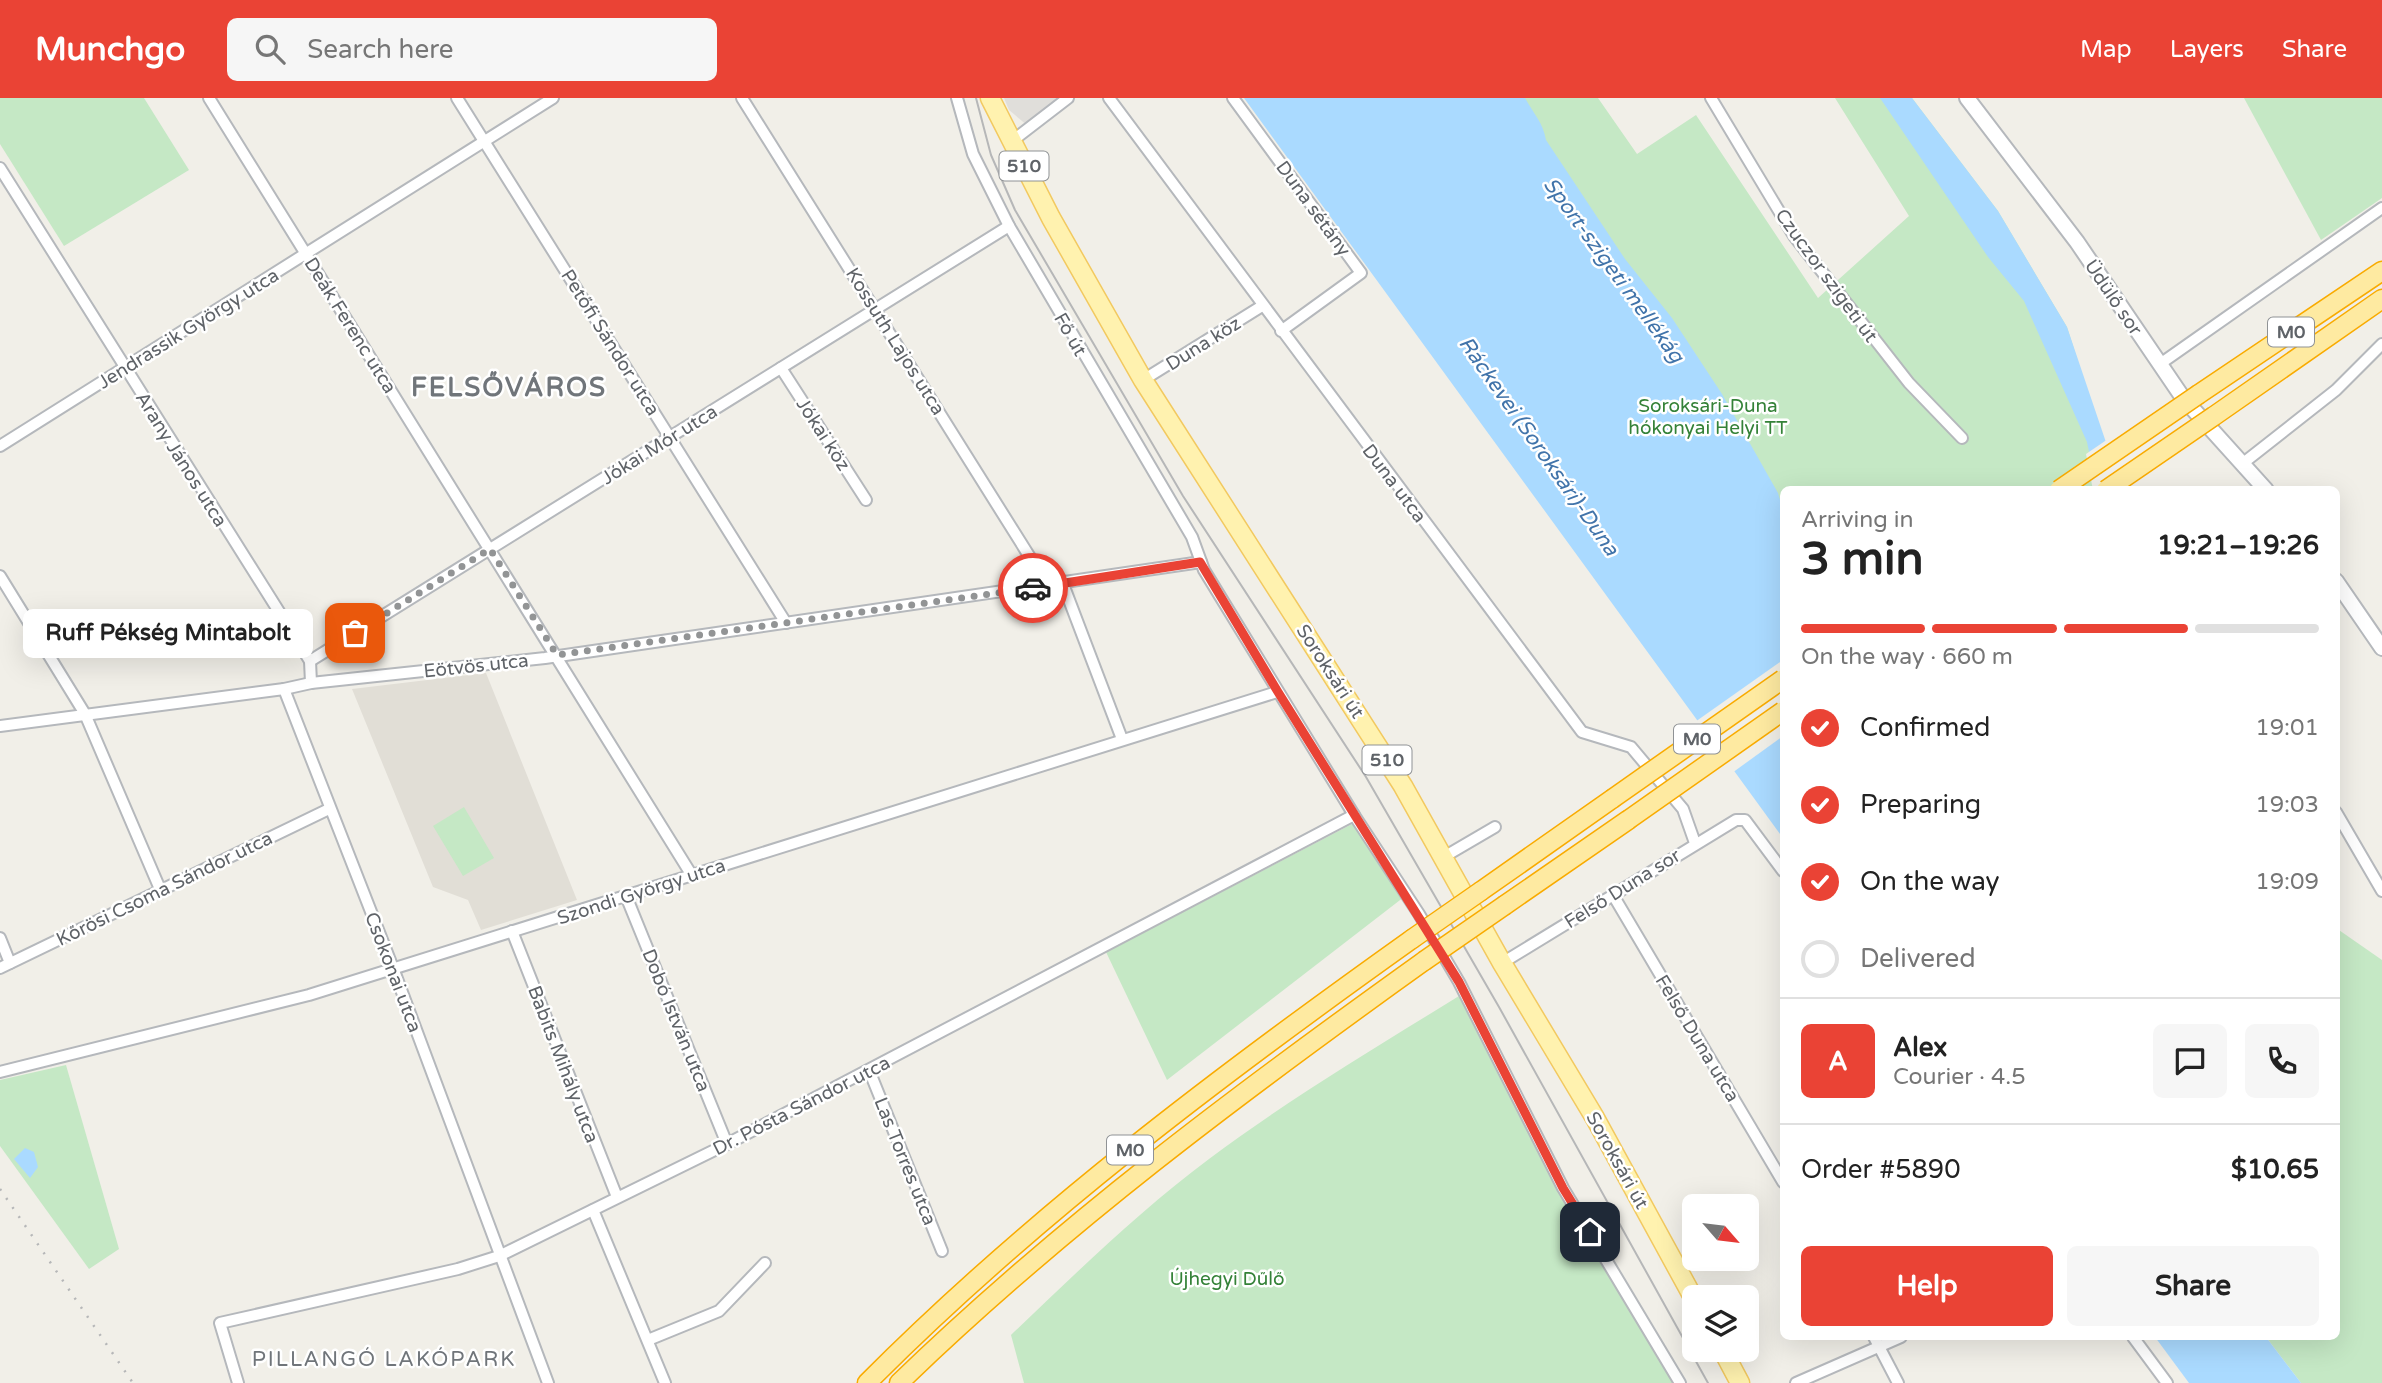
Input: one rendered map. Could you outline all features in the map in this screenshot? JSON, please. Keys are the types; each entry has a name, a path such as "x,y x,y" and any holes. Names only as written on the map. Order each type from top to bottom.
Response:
{"highway":[{"name":"M0","path":"2065,486 2382,271"},
{"name":"M0","path":"2112,486 2382,299"},
{"name":"M0","path":"867,1383 961,1292 1116,1161 1412,939 1780,681"},
{"name":"M0","path":"899,1383 995,1292 1132,1177 1424,961 1780,713"}],"main road":[{"name":"510","path":"990,98 1061,233"},
{"name":"510","path":"998,98 1061,233"},
{"name":"Soroksári út","path":"1061,233 1143,380 1361,717 1502,963 1595,1118 1687,1285"},
{"path":"1729,1362 1740,1383"}],"street":[{"name":"Deák Ferenc utca","path":"209,98 691,874"},
{"name":"Petőfi Sándor utca","path":"457,98 786,623"},
{"name":"Jendrassik György utca","path":"0,446 553,98"},
{"name":"Kossuth Lajos utca","path":"742,98 1048,586"},
{"name":"Fő út","path":"957,98 973,154 1009,226 1192,537 1200,562 1459,982 1563,1188 1680,1383"},
{"path":"1016,138 1068,98"},
{"name":"Duna utca","path":"1109,98 1582,732 1632,747 1683,809 1695,843"},
{"name":"Duna sétány","path":"1233,98 1361,273 1281,331"},
{"name":"Czuczor szigeti út","path":"1711,98 1794,236 1909,383 1962,438"},
{"name":"Üdülő sor","path":"1967,98 2077,242 2183,398 2262,486"},
{"name":"Arany János utca","path":"0,168 310,661 311,682"},
{"path":"2160,364 2382,208"},
{"name":"Jókai Mór utca","path":"310,661 1009,226"},
{"name":"Duna köz","path":"1143,380 1262,306"},
{"path":"2242,464 2336,390 2382,344"},
{"name":"Jókai köz","path":"782,368 866,500"},
{"name":"Eötvös utca","path":"0,726 284,690 311,682 557,655 1063,584 1200,562"},
{"path":"0,576 85,714 160,889"},
{"path":"1063,584 1122,739"},
{"path":"2340,587 2382,648"},
{"name":"Csokonai utca","path":"284,690 393,968 546,1383"},
{"name":"Szondi György utca","path":"0,1072 309,995 1278,692"},
{"name":"Kőrösi Csoma Sándor utca","path":"5,965 329,809"},
{"name":"Dr. Pósta Sándor utca","path":"238,1383 219,1323 458,1269 499,1256 727,1144 1354,815"},
{"path":"2340,819 2382,891"},
{"name":"Felső Duna sor","path":"1502,963 1695,843 1737,820 1745,820 1780,867"},
{"path":"1442,858 1495,827"},
{"name":"Felső Duna utca","path":"1613,895 1780,1177"},
{"name":"Dobó István utca","path":"626,896 727,1144"},
{"name":"Babits Mihály utca","path":"512,931 617,1198"},
{"path":"0,938 5,965"},
{"name":"Las Torres utca","path":"869,1070 942,1251"},
{"path":"593,1210 665,1383"},
{"path":"648,1340 719,1311 765,1263"},
{"path":"2135,1340 2167,1383"},
{"path":"1796,1383 1877,1342 1898,1383"}],"shaded area":[{"path":"1004,98 1063,98 1028,126 1009,110"},
{"path":"486,673 577,900 481,930 468,900 433,887 352,689"}],"green space":[{"path":"0,98 144,98 189,170 64,246 0,144"},
{"name":"Soroksári-Duna hókonyai Helyi TT","path":"1363,98 1598,98 1637,154 1696,115 1818,298 1909,216 1835,98 1912,98 1998,211 2067,327 2118,486 1780,486 1780,631"},
{"path":"2244,98 2382,98 2382,198 2321,240"},
{"path":"464,807 494,858 463,876 433,826"},
{"path":"1354,823 1404,897 1167,1080 1106,952"},
{"path":"2340,931 2382,960 2382,1383 2301,1383 2268,1340 2340,1340"},
{"name":"Újhegyi Dűlő","path":"1459,996 1554,1179 1675,1383 1024,1383 1011,1335 1132,1222 1209,1159 1270,1116 1332,1074"},
{"path":"66,1065 119,1249 89,1269 0,1146 0,1080"}],"water":[{"path":"1244,98 1525,98 1540,123 1546,140 1625,259 1672,318 1722,394 1778,493 1780,834"},
{"path":"1880,98 1912,98 1998,211 2067,327 2113,463 2099,486 2096,486 2087,442 2024,301 1988,257"},
{"path":"25,1148 34,1152 38,1167 30,1178 14,1159"},
{"path":"2157,1340 2268,1340 2301,1383 2189,1383"}],"pier":[{"path":"2108,439 2121,486 2092,486 2086,454"},
{"path":"1780,662 1780,738 1732,773 1695,722"}],"tram line":[{"path":"976,98 991,155 1015,210 1183,496 1366,777 1499,1007 1708,1383"}],"railway":[{"path":"0,1189 133,1383"}],"way so far":[{"path":"355,633 490,549 557,655 1033,588"}],"place":[{"name":"Ruff Pékség Mintabolt","path":"355,633"}],"district":[{"name":"FELSŐVÁROS","path":"509,387"},
{"name":"PILLANGÓ LAKÓPARK","path":"384,1359"}],"route":[{"path":"1033,588 1200,562 1459,982 1563,1188 1590,1232"}],"water label":[{"name":"Sport-szigeti mellékág","path":"1614,270"},
{"name":"Ráckevei (Soroksári)-Duna","path":"1539,446"}]}
